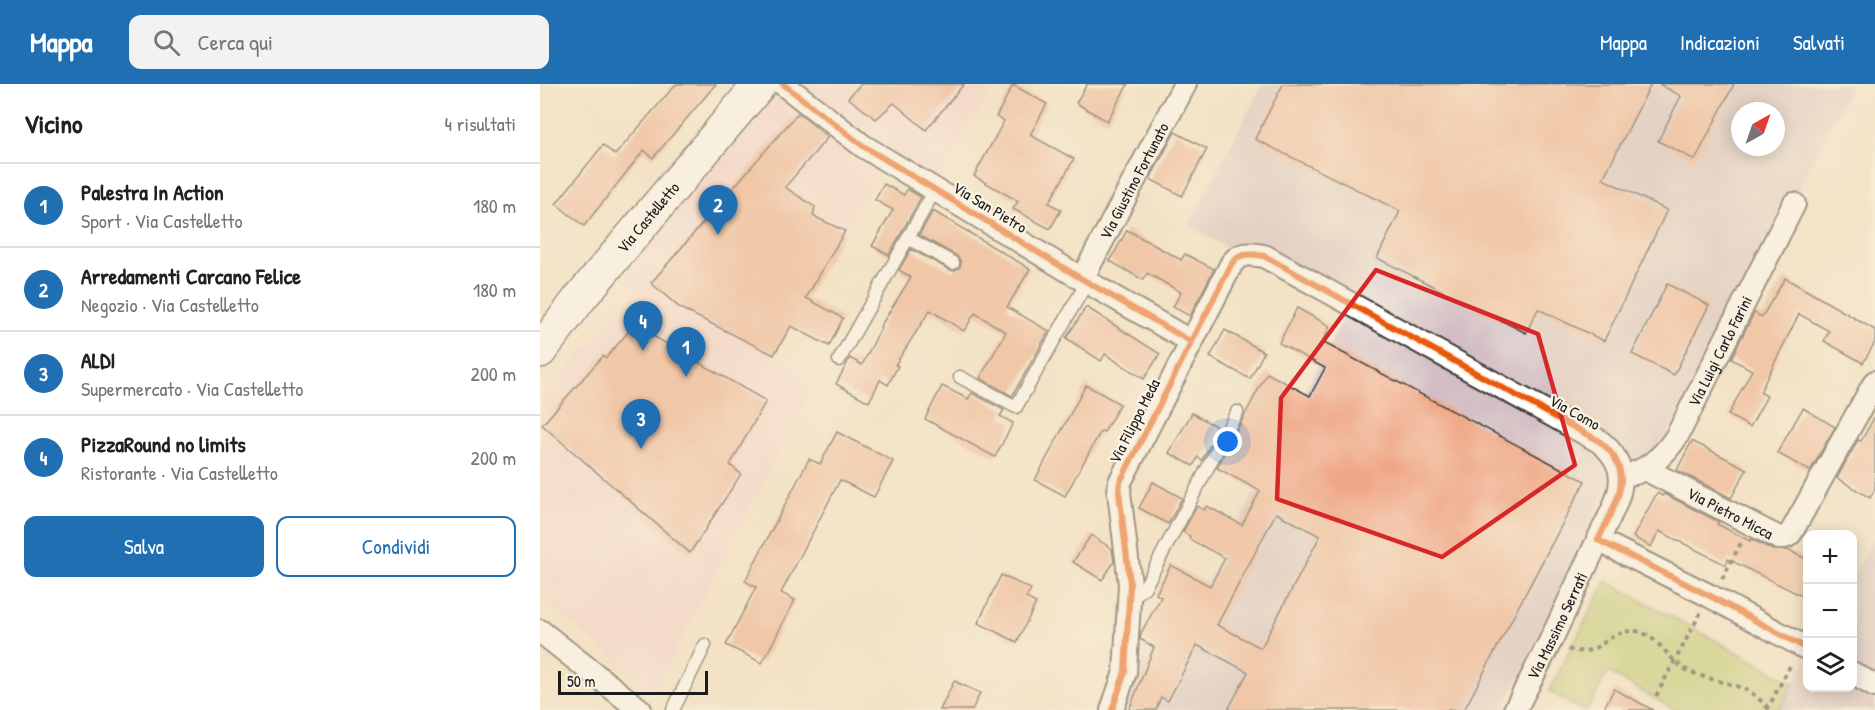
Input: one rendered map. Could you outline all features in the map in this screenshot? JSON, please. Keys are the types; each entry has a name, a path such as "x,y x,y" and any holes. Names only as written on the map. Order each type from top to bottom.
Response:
{"main road":[{"name":"Via Castelletto","path":"540,351 580,298 760,84"}],"street":[{"name":"Via San Pietro","path":"783,84 863,146 1084,280 1190,341"},
{"name":"Via Giustino Fortunato","path":"1084,280 1185,84"},
{"name":"Via Luigi Carlo Farini","path":"1622,478 1646,469 1665,454 1677,436 1794,204"},
{"name":"Via Como","path":"1232,263 1241,255 1264,256 1585,433 1605,446 1612,454 1622,478"},
{"name":"Via Filippo Meda","path":"1112,710 1125,672 1130,584 1119,492 1120,482 1190,341 1232,263"},
{"name":"Via Pietro Micca","path":"1646,469 1779,538 1789,535 1875,382"},
{"path":"1622,478 1616,502 1598,540 1712,597 1803,646"},
{"name":"Via Massimo Serrati","path":"1515,710 1598,540"},
{"path":"540,631 640,710"},
{"path":"1857,677 1875,686"}],"lane":[{"name":"Via San Pietro","path":"839,360 935,190"},
{"path":"908,238 953,263"},
{"path":"960,377 1016,407 1084,280"},
{"path":"1129,600 1148,581 1237,412"},
{"path":"673,710 705,645"}],"path":[{"path":"1656,696 1751,524"},
{"path":"1550,642 1576,651 1588,652 1617,634 1637,631 1646,634 1683,668 1726,684 1744,688 1767,709 1803,649"}],"highlighted area":[{"path":"1376,270 1538,334 1575,465 1442,557 1277,499 1281,398"}],"shaded area":[{"path":"784,84 994,84 937,184 889,153 774,355 818,379 653,693 540,595 540,402 637,289 622,277"},
{"path":"1263,84 1851,84 1798,191 1781,215 1661,447 1611,472 1588,536 1540,638 1502,710 1118,710 1133,659 1168,661 1345,314 1188,226"},
{"path":"1875,537 1875,710 1779,710 1803,666 1803,692 1857,692 1857,570"}],"green space":[{"path":"1606,581 1794,683 1779,710 1675,710 1608,672 1587,710 1581,710 1549,691"}],"building":[{"path":"676,84 716,84 653,158 644,150 584,226 556,204 603,145 615,155"},
{"path":"861,84 964,84 926,130 894,103 876,119 848,98"},
{"path":"1087,84 1128,84 1107,121 1076,103"},
{"path":"1283,84 1651,84 1603,179 1667,210 1604,341 1538,309 1526,333 1377,258 1400,211 1255,139"},
{"path":"1659,84 1734,84 1695,160 1658,141 1681,96"},
{"path":"1013,85 1047,104 1030,135 1074,159 1049,203 1061,210 1050,229 1013,209 1018,201 974,176 1004,121 996,117"},
{"path":"798,113 828,137 785,187 815,207 813,216 845,231 806,298 843,318 829,346 791,326 774,355 680,308 651,283"},
{"path":"1175,132 1207,149 1182,196 1150,179"},
{"path":"884,184 904,195 907,189 921,197 889,255 872,246 893,210 875,200"},
{"path":"933,211 1030,269 1007,307 1049,331 1012,396 980,378 1006,332 975,313 964,331 930,310 895,365 898,366 888,385 880,380 869,402 836,384 850,358 862,365 880,327 911,277 899,270 911,249 950,270 954,271 960,267 961,262 957,256 919,235"},
{"path":"1127,230 1181,260 1185,254 1214,269 1190,316 1173,307 1181,292 1147,273 1143,280 1110,261"},
{"path":"1785,278 1875,330 1875,342 1863,363 1824,341 1829,331 1799,314 1760,392 1767,396 1750,427 1728,415 1752,370 1731,359 1754,313 1762,317"},
{"path":"1667,284 1709,305 1674,375 1632,354"},
{"path":"1086,307 1160,354 1144,379 1105,354 1101,361 1066,338"},
{"path":"1297,308 1330,326 1322,342 1585,481 1464,710 1228,710 1248,672 1197,645 1168,701 1161,697 1156,710 1129,710 1154,647 1140,639 1141,633 1161,597 1156,594 1171,565 1210,586 1225,558 1189,539 1190,536 1183,532 1197,506 1204,510 1207,506 1242,525 1260,491 1217,468 1267,373 1310,396 1325,368 1279,343","holes":["1276,513 1320,536 1261,648 1217,625"]},
{"path":"634,325 766,401 730,465 741,474 690,553 542,425 603,356 606,358"},
{"path":"1225,330 1264,352 1250,379 1210,357"},
{"path":"1086,385 1120,404 1104,432 1101,431 1065,496 1035,480"},
{"path":"942,386 968,399 972,393 1004,410 1000,416 1013,423 995,457 925,419"},
{"path":"1803,408 1835,427 1810,471 1777,453"},
{"path":"1192,413 1219,428 1202,460 1198,457 1193,466 1169,453"},
{"path":"1875,416 1875,489 1870,498 1837,478 1858,440 1861,441"},
{"path":"837,432 893,461 874,497 840,480 781,593 795,600 762,663 726,645 756,587 745,581 809,459 820,464"},
{"path":"1692,441 1747,469 1731,498 1677,470"},
{"path":"1153,482 1182,498 1168,524 1139,508"},
{"path":"1657,493 1663,496 1664,494 1719,522 1717,524 1750,541 1751,539 1773,550 1788,550 1803,558 1803,596 1728,559 1726,565 1659,531 1651,547 1633,537"},
{"path":"1091,535 1112,549 1114,562 1102,580 1073,562"},
{"path":"1001,575 1031,589 1026,598 1036,603 1017,642 978,623"},
{"path":"954,681 980,693 972,710 940,710"},
{"path":"1614,689 1653,710 1603,710"}],"cycle path":[{"path":"783,84 863,146 1082,279 1190,341"},
{"path":"1112,710 1125,672 1130,584 1119,492 1120,482 1232,263 1246,255 1264,256 1599,441 1618,464 1621,476 1616,501 1598,540 1710,596 1803,646"}],"place":[{"name":"Arredamenti Carcano Felice","path":"718,235"},
{"name":"PizzaRound no limits","path":"643,351"},
{"name":"Palestra In Action","path":"686,377"},
{"name":"ALDI","path":"641,449"}]}
